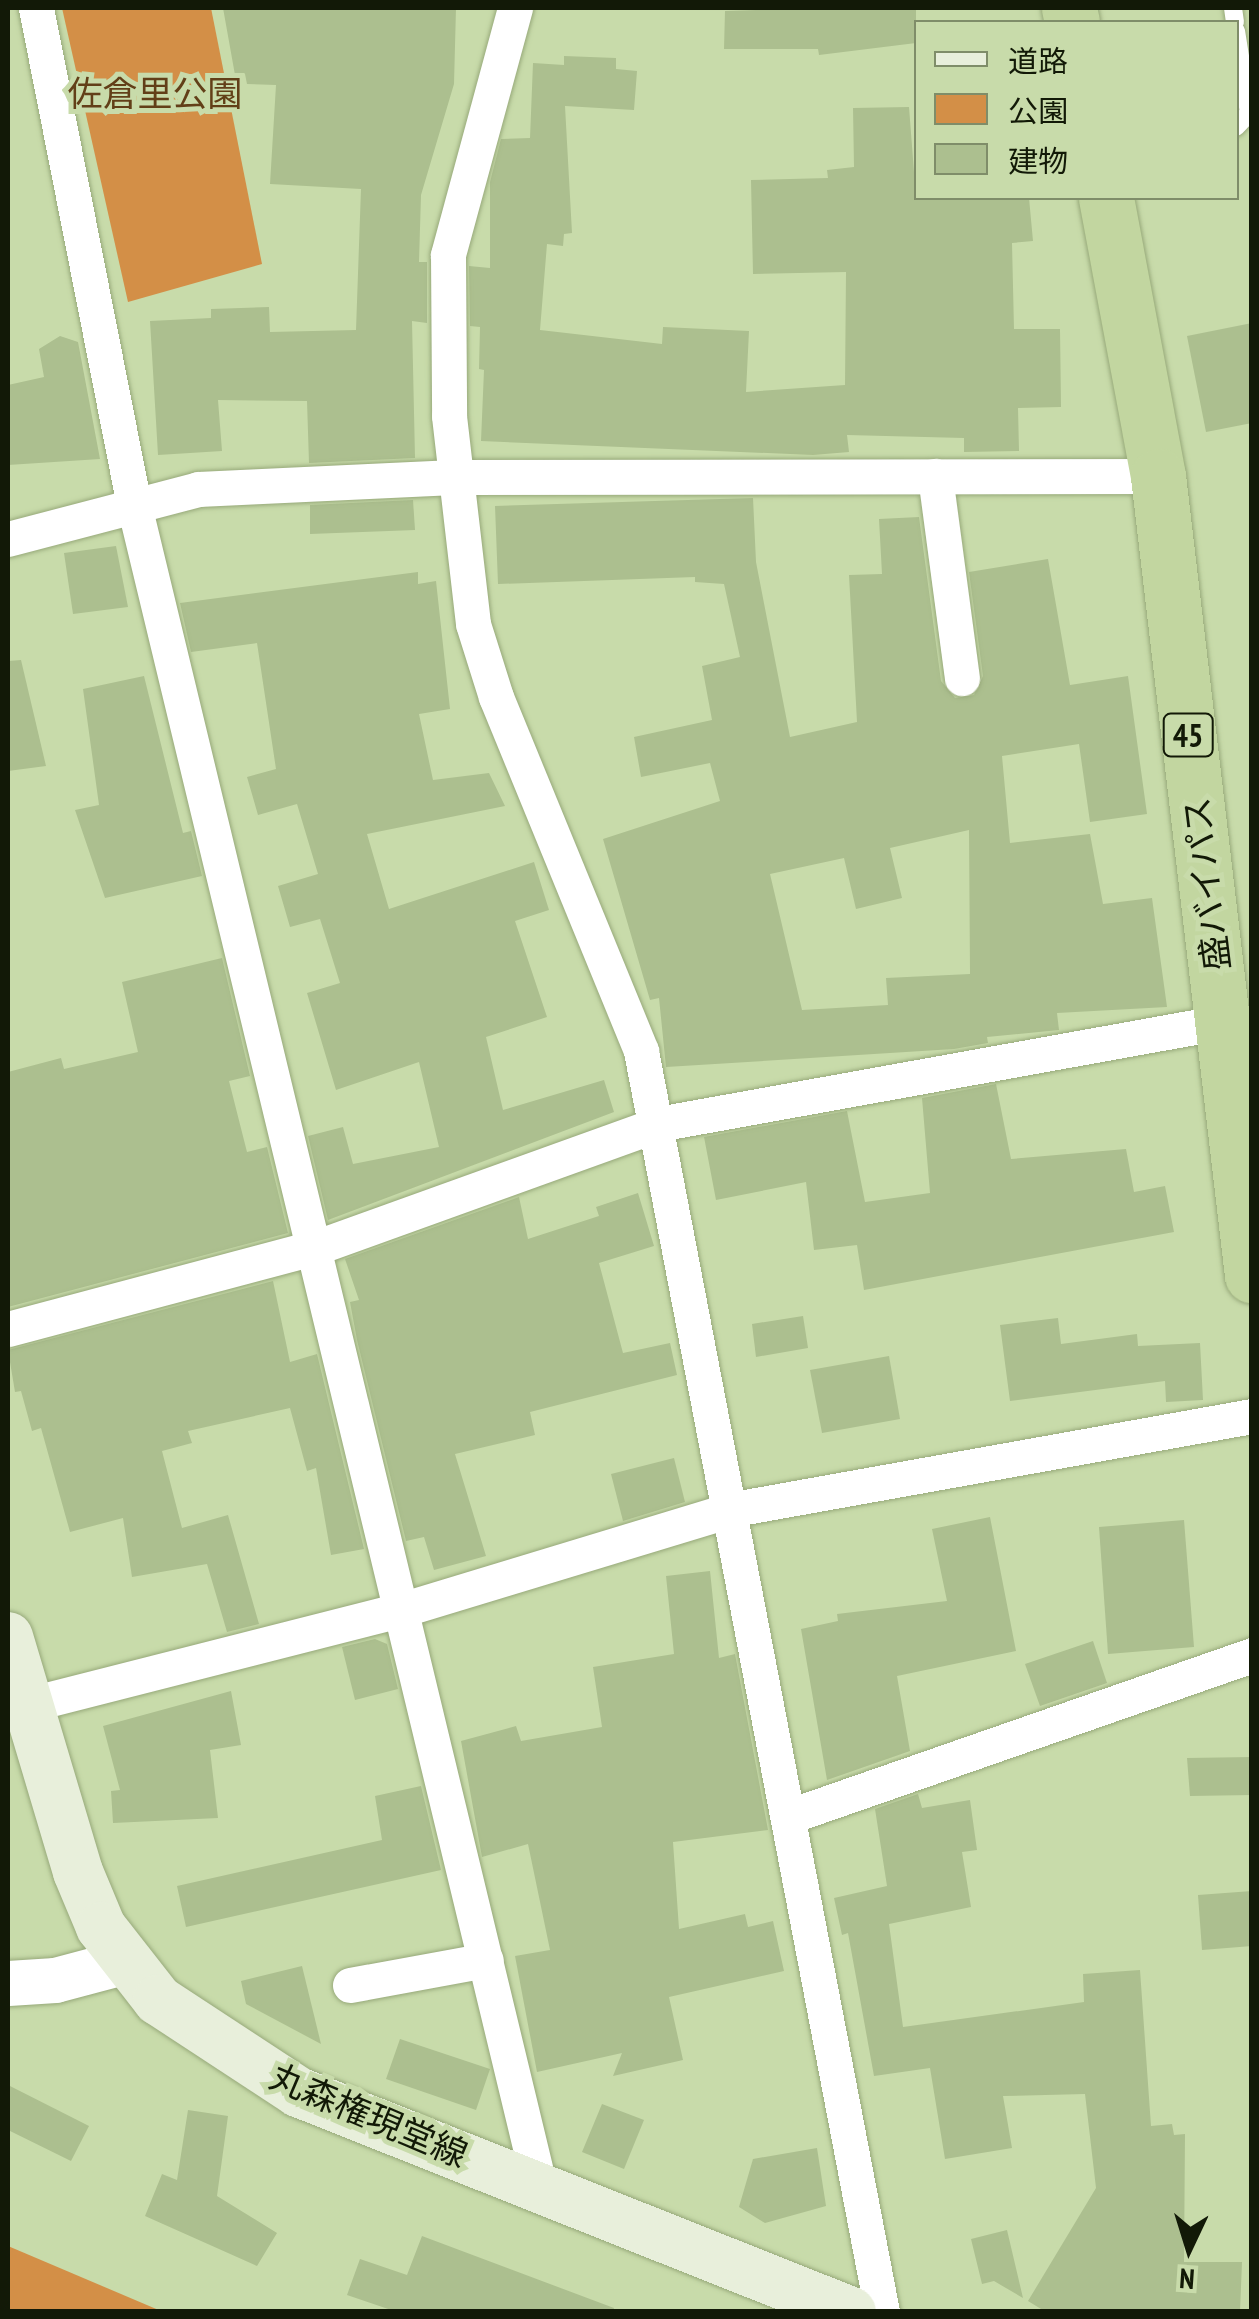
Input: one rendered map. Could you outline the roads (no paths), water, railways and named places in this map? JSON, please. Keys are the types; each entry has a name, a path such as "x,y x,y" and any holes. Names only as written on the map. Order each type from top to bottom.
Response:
{"highway":[{"name":"盛バイパス","path":"1106,200 1158,476 1233,1036 1252,1275"}],"main road":[{"name":"丸森権現堂線","path":"8,1637 78,1872 122,1962 158,2000 211,2041 298,2092 539,2184 850,2312"}],"street":[{"path":"36,8 134,506 317,1247 539,2184"},
{"path":"516,8 448,256 454,477 473,624 496,697 642,1051 734,1509 882,2312"},
{"path":"935,476 962,678"},
{"path":"8,539 198,489 454,477 1158,476"},
{"path":"8,1329 317,1247 658,1124 1233,1036"},
{"path":"27,1705 401,1610 734,1509 1252,1416"},
{"path":"790,1816 1252,1654"},
{"path":"350,1985 486,1960"},
{"path":"8,1983 55,1980 122,1962"}],"lane":[{"path":"1239,50 1249,114 1239,125"}],"park label":[{"name":"佐倉里公園","path":"155,93"}]}
